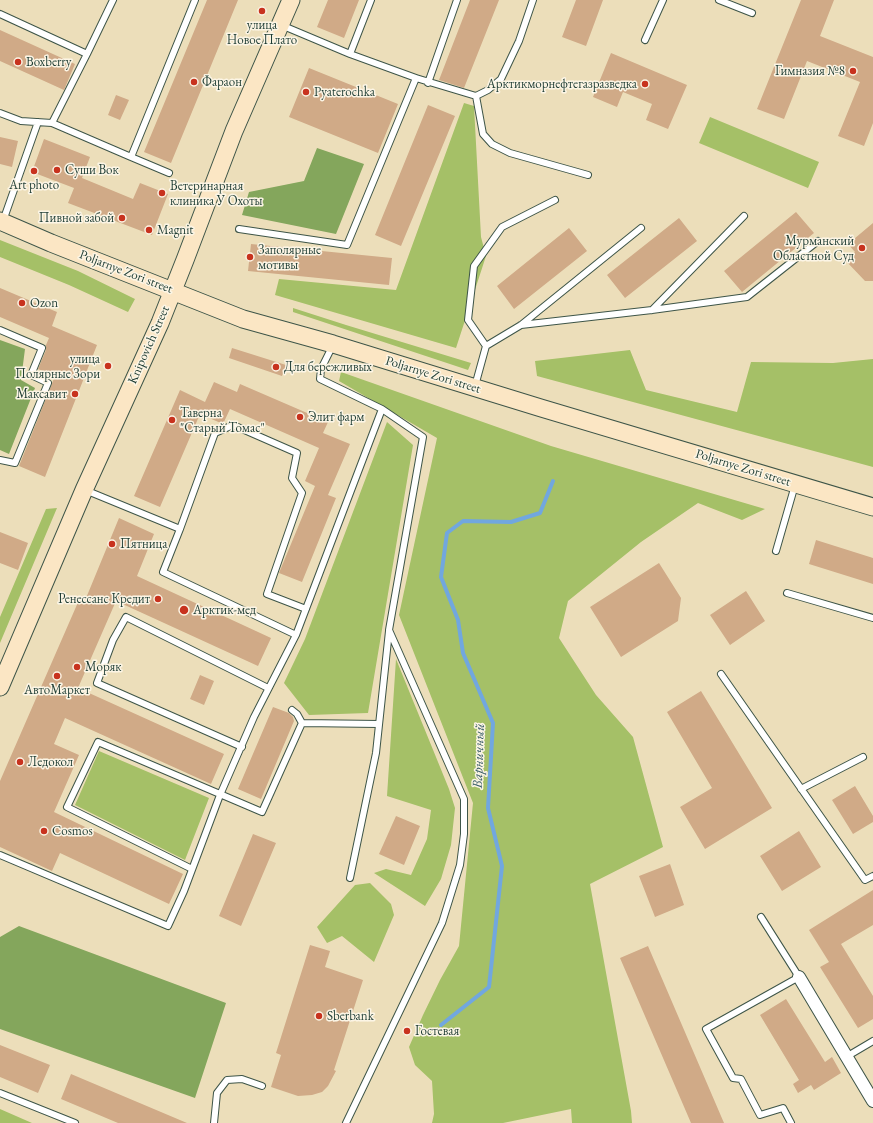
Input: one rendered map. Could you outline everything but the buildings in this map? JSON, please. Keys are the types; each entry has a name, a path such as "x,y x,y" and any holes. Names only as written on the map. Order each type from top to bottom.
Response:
{"main road":[{"name":"Knipovich Street","path":"0,687 84,490 160,323 188,254 234,131 291,0"},
{"name":"Poljarnye Zori street","path":"1,222 243,319 333,344 873,507"}],"street":[{"path":"799,977 873,1101"}],"lane":[{"path":"52,123 113,0"},
{"path":"131,157 195,0"},
{"path":"350,54 371,0"},
{"path":"428,82 457,0"},
{"path":"280,24 350,54 416,78 476,96 488,90 501,79 519,41 533,0"},
{"path":"646,40 663,0"},
{"path":"719,0 752,13"},
{"path":"0,14 87,54"},
{"path":"239,229 347,245 416,78"},
{"path":"476,96 483,134 492,144 510,153 588,175"},
{"path":"0,113 21,121 52,123 168,172"},
{"path":"1,222 38,122"},
{"path":"486,346 468,320 474,266 502,227 555,200"},
{"path":"652,310 744,216"},
{"path":"475,387 486,346 521,325 641,228"},
{"path":"521,325 652,310 747,297 818,241"},
{"path":"0,330 42,348 31,375 48,383 15,463 0,460"},
{"path":"333,344 321,368 320,379 382,409 423,437 389,630 376,752 350,878"},
{"path":"0,855 168,926 184,891 220,795 268,688 296,635 382,409"},
{"path":"296,635 163,572 215,433 233,425 297,453 292,478 302,493 268,594 306,609"},
{"path":"776,551 796,484"},
{"path":"84,490 180,528"},
{"path":"787,593 873,618"},
{"path":"242,747 97,683 113,640 126,617 268,688"},
{"path":"346,1123 442,923 460,865 464,834 464,800 389,630"},
{"path":"721,674 864,880 873,876"},
{"path":"292,710 297,714 302,723"},
{"path":"302,723 379,724"},
{"path":"192,868 67,807 98,742 262,812 302,723"},
{"path":"801,789 863,757"},
{"path":"761,917 799,977 706,1029 733,1078 741,1079 760,1115 783,1108 791,1123"},
{"path":"846,1057 873,1040"},
{"path":"214,1123 217,1093 227,1080 242,1078 262,1086"},
{"path":"0,1093 75,1123"}],"green space":[{"path":"464,103 474,106 481,237 486,256 456,348 275,295 279,279 396,290"},
{"path":"710,117 819,162 808,188 699,143"},
{"path":"317,148 364,164 336,234 242,215 249,192 304,181"},
{"path":"0,240 78,271 135,299 128,312 69,285 0,257"},
{"path":"293,308 471,363 468,370 293,312"},
{"path":"0,340 25,349 21,380 35,388 9,454 0,450"},
{"path":"630,350 646,390 737,412 751,362 833,363 873,359 873,467 537,376 535,361"},
{"path":"341,372 551,446 765,509 742,520 698,503 641,542 568,601 559,638 596,695 633,737 663,847 590,884 632,1123 572,1123 571,1109 503,1123 432,1123 434,1114 432,1081 415,1065 409,1047 440,980 459,946 473,803 399,615 437,438 339,381"},
{"path":"387,422 413,445 368,713 309,715 284,683 305,639"},
{"path":"57,508 0,643 0,617 46,509"},
{"path":"396,659 449,789 455,808 451,845 441,879 425,906 374,873 386,869 411,875 427,839 431,810 387,796"},
{"path":"99,751 209,798 185,860 75,805"},
{"path":"370,883 391,904 394,915 374,962 342,936 327,943 317,927 355,885"},
{"path":"19,926 226,1003 195,1098 0,1029 0,937"},
{"path":"0,1109 32,1123 0,1123"}],"waterway":[{"name":"Варничный","path":"441,1025 489,987 502,866 488,808 493,723 463,653 458,620 441,577 447,533 463,521 511,522 540,513 553,481"}],"place":[{"name":"улица Новое Плато","path":"262,11"},
{"name":"Boxberry","path":"18,62"},
{"name":"Гимназия №8","path":"853,71"},
{"name":"Фараон","path":"194,82"},
{"name":"Арктикморнефтегазразведка","path":"645,84"},
{"name":"Pyaterochka","path":"306,92"},
{"name":"Суши Вок","path":"57,170"},
{"name":"Art photo","path":"34,171"},
{"name":"Ветеринарная клиника У Охоты","path":"162,193"},
{"name":"Пивной забой","path":"122,218"},
{"name":"Magnit","path":"149,230"},
{"name":"Мурманский Областной Суд","path":"862,248"},
{"name":"Заполярные мотивы","path":"250,257"},
{"name":"Ozon","path":"22,303"},
{"name":"улица Полярные Зори","path":"108,366"},
{"name":"Для бережливых","path":"276,367"},
{"name":"Максавит","path":"75,394"},
{"name":"Элит фарм","path":"300,417"},
{"name":"Таверна \"Старый Томас\"","path":"172,420"},
{"name":"Пятница","path":"112,544"},
{"name":"Ренессанс Кредит","path":"158,599"},
{"name":"Арктик-мед","path":"184,610"},
{"name":"Моряк","path":"77,667"},
{"name":"АвтоМаркет","path":"57,676"},
{"name":"Ледокол","path":"20,762"},
{"name":"Cosmos","path":"44,831"},
{"name":"Sberbank","path":"319,1016"},
{"name":"Гостевая","path":"407,1031"}]}
